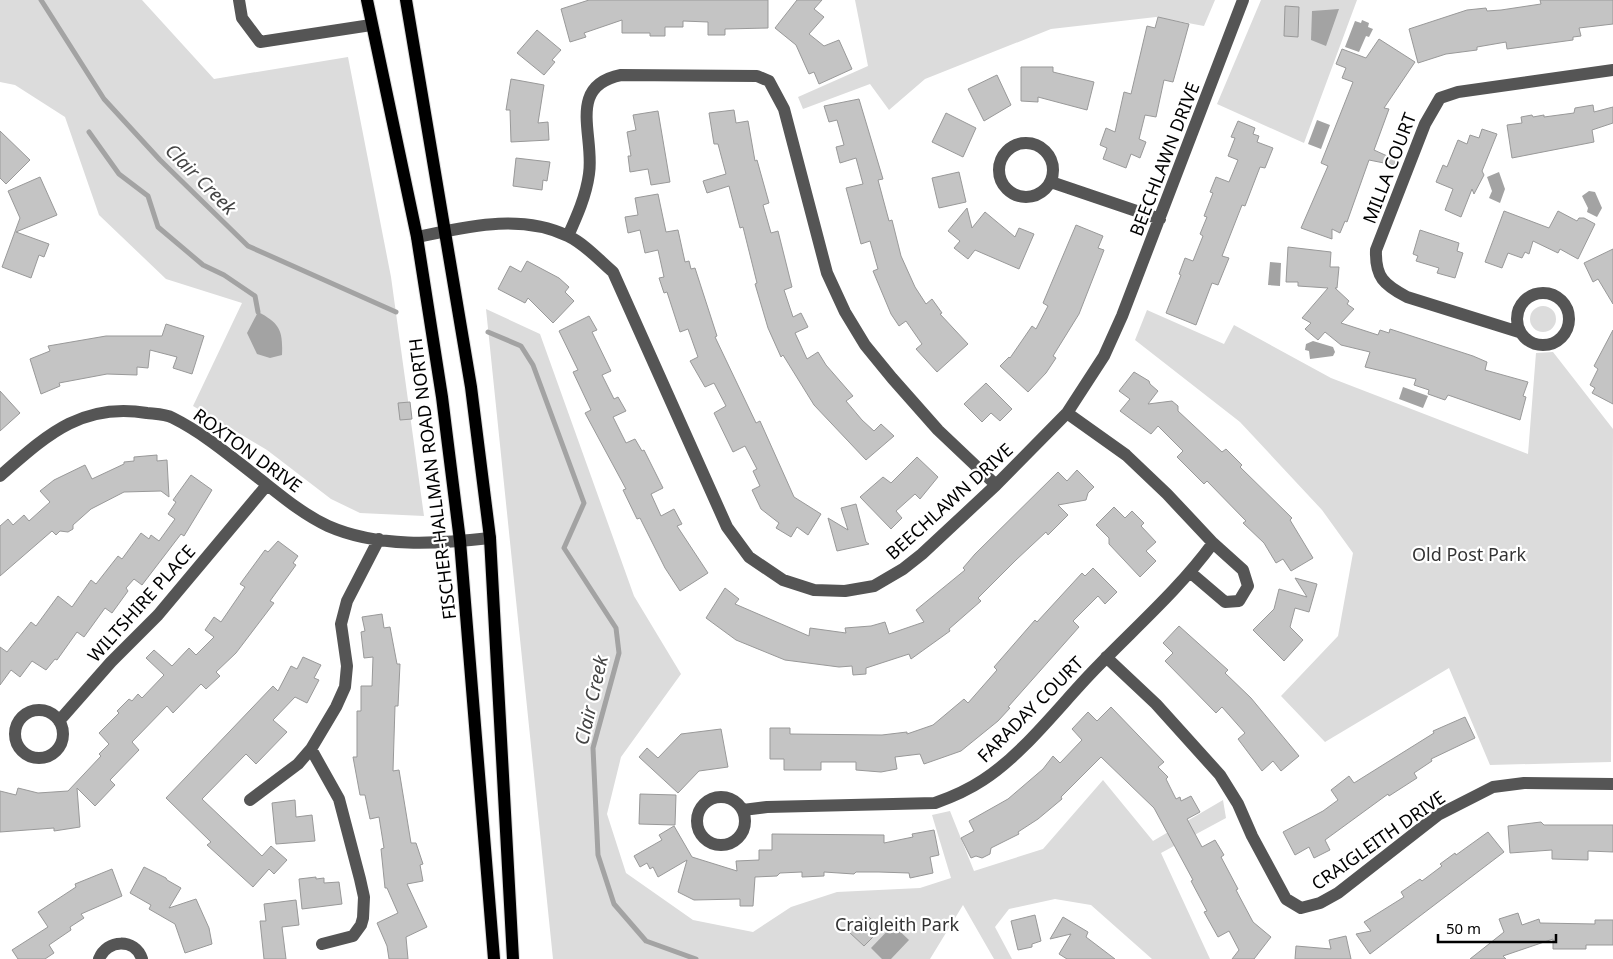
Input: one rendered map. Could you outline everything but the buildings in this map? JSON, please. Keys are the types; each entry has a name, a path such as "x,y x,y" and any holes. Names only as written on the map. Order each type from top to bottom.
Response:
{"main road":[{"name":"FISCHER-HALLMAN ROAD NORTH","path":"367,0 417,237 442,398 460,541 494,959"},
{"path":"406,0 471,387 490,538 513,959"}],"street":[{"path":"239,0 242,18 260,42 371,25"},
{"name":"BEECHLAWN DRIVE","path":"417,237 477,225 527,224 568,236 591,252 613,272 727,527 749,557 783,580 814,590 844,592 874,586 903,569 922,554 996,485 1067,412 1104,356 1160,219 1243,0"},
{"name":"MILLA COURT","path":"1520,332 1516,315 1519,306 1532,295 1550,294 1558,297 1565,304 1570,321 1563,336 1557,342 1540,346 1525,339 1520,332 1407,297 1393,290 1380,276 1376,265 1376,250 1425,124 1440,98 1458,92 1613,70"},
{"path":"568,236 584,200 590,173 586,113 589,96 598,84 610,77 621,75 757,76 769,81 784,109 827,273 845,312 865,345 892,378 938,430 996,485"},
{"path":"1020,143 1032,143 1040,146 1051,158 1054,167 1051,182 1043,192 1033,196 1019,196 1010,192 998,171 1001,157 1009,148 1020,143"},
{"path":"1051,182 1160,219"},
{"name":"ROXTON DRIVE","path":"0,476 64,425 94,414 131,410 170,416 204,436 296,507 329,526 379,539 412,542 490,538"},
{"path":"1067,412 1126,456 1167,494 1213,543 1243,570 1248,586 1239,601 1226,602 1191,573"},
{"name":"WILTSHIRE PLACE","path":"59,721 111,662 158,615 267,485"},
{"path":"250,800 298,764 312,749 329,720 345,686 347,666 340,624 347,601 379,539"},
{"name":"FARADAY COURT","path":"743,810 767,807 935,803 961,793 984,780 1012,757 1106,657 1191,573 1213,543"},
{"name":"CRAIGLEITH DRIVE","path":"1106,657 1156,704 1220,775 1238,804 1252,836 1286,899 1302,908 1320,903 1338,893 1438,815 1493,788 1524,783 1613,784"},
{"path":"312,749 338,799 364,897 361,925 353,936 322,944"},
{"path":"99,959 104,950 110,945 124,943 135,948 142,959"}],"green space":[{"path":"0,0 142,0 214,79 348,57 391,277 424,516 360,513 331,499 267,450 193,406 242,303 166,279 99,215 65,117 15,85 0,82"},
{"path":"855,0 1215,0 1204,26 1156,17 1051,29 925,79 889,110 870,84 803,109 798,97 868,66"},
{"path":"1261,0 1357,0 1304,143 1217,104"},
{"path":"1543,306 1552,310 1556,319 1552,328 1543,332 1534,328 1530,319 1534,310"},
{"name":"Craigleith Park","path":"486,309 540,334 634,596 681,674 621,757 607,814 626,873 693,920 753,932 791,907 837,892 920,888 951,878 932,815 950,811 974,871 1043,849 1103,780 1153,841 1223,800 1226,818 1161,853 1210,959 1152,959 1091,905 1055,899 1009,909 995,927 1012,959 994,959 963,905 930,959 553,959"},
{"name":"Old Post Park","path":"1147,310 1224,344 1234,325 1331,378 1528,454 1536,353 1553,352 1613,429 1611,762 1490,765 1449,668 1325,742 1281,696 1338,636 1353,553 1322,510 1240,422 1135,340"}],"shaded area":[{"path":"1339,9 1326,46 1311,40 1312,11"},
{"path":"1362,20 1369,23 1368,27 1373,29 1369,37 1366,36 1359,52 1345,47 1355,21 1361,23"},
{"path":"1317,120 1330,125 1321,149 1308,144"},
{"path":"1499,172 1505,189 1500,203 1489,198 1492,191 1487,177"},
{"path":"1589,191 1595,192 1602,208 1597,217 1587,212 1588,208 1582,196"},
{"path":"1270,262 1281,263 1280,286 1268,285"},
{"path":"258,312 276,324 279,329 282,340 282,355 270,358 257,354 247,333"},
{"path":"1313,341 1333,347 1335,352 1333,356 1310,359 1309,351 1305,350 1306,344"},
{"path":"1403,387 1428,396 1423,408 1399,399"},
{"path":"893,925 909,940 891,959 882,959 871,948"}],"waterway":[{"name":"Clair Creek","path":"41,0 104,99 160,160 248,246 396,312"},
{"path":"89,132 119,174 148,196 158,227 203,265 224,275 255,296 258,312"},
{"name":"Clair Creek","path":"488,332 521,346 533,365 584,503 564,548 616,628 619,653 593,748 598,855 614,904 646,941 696,959"}]}
